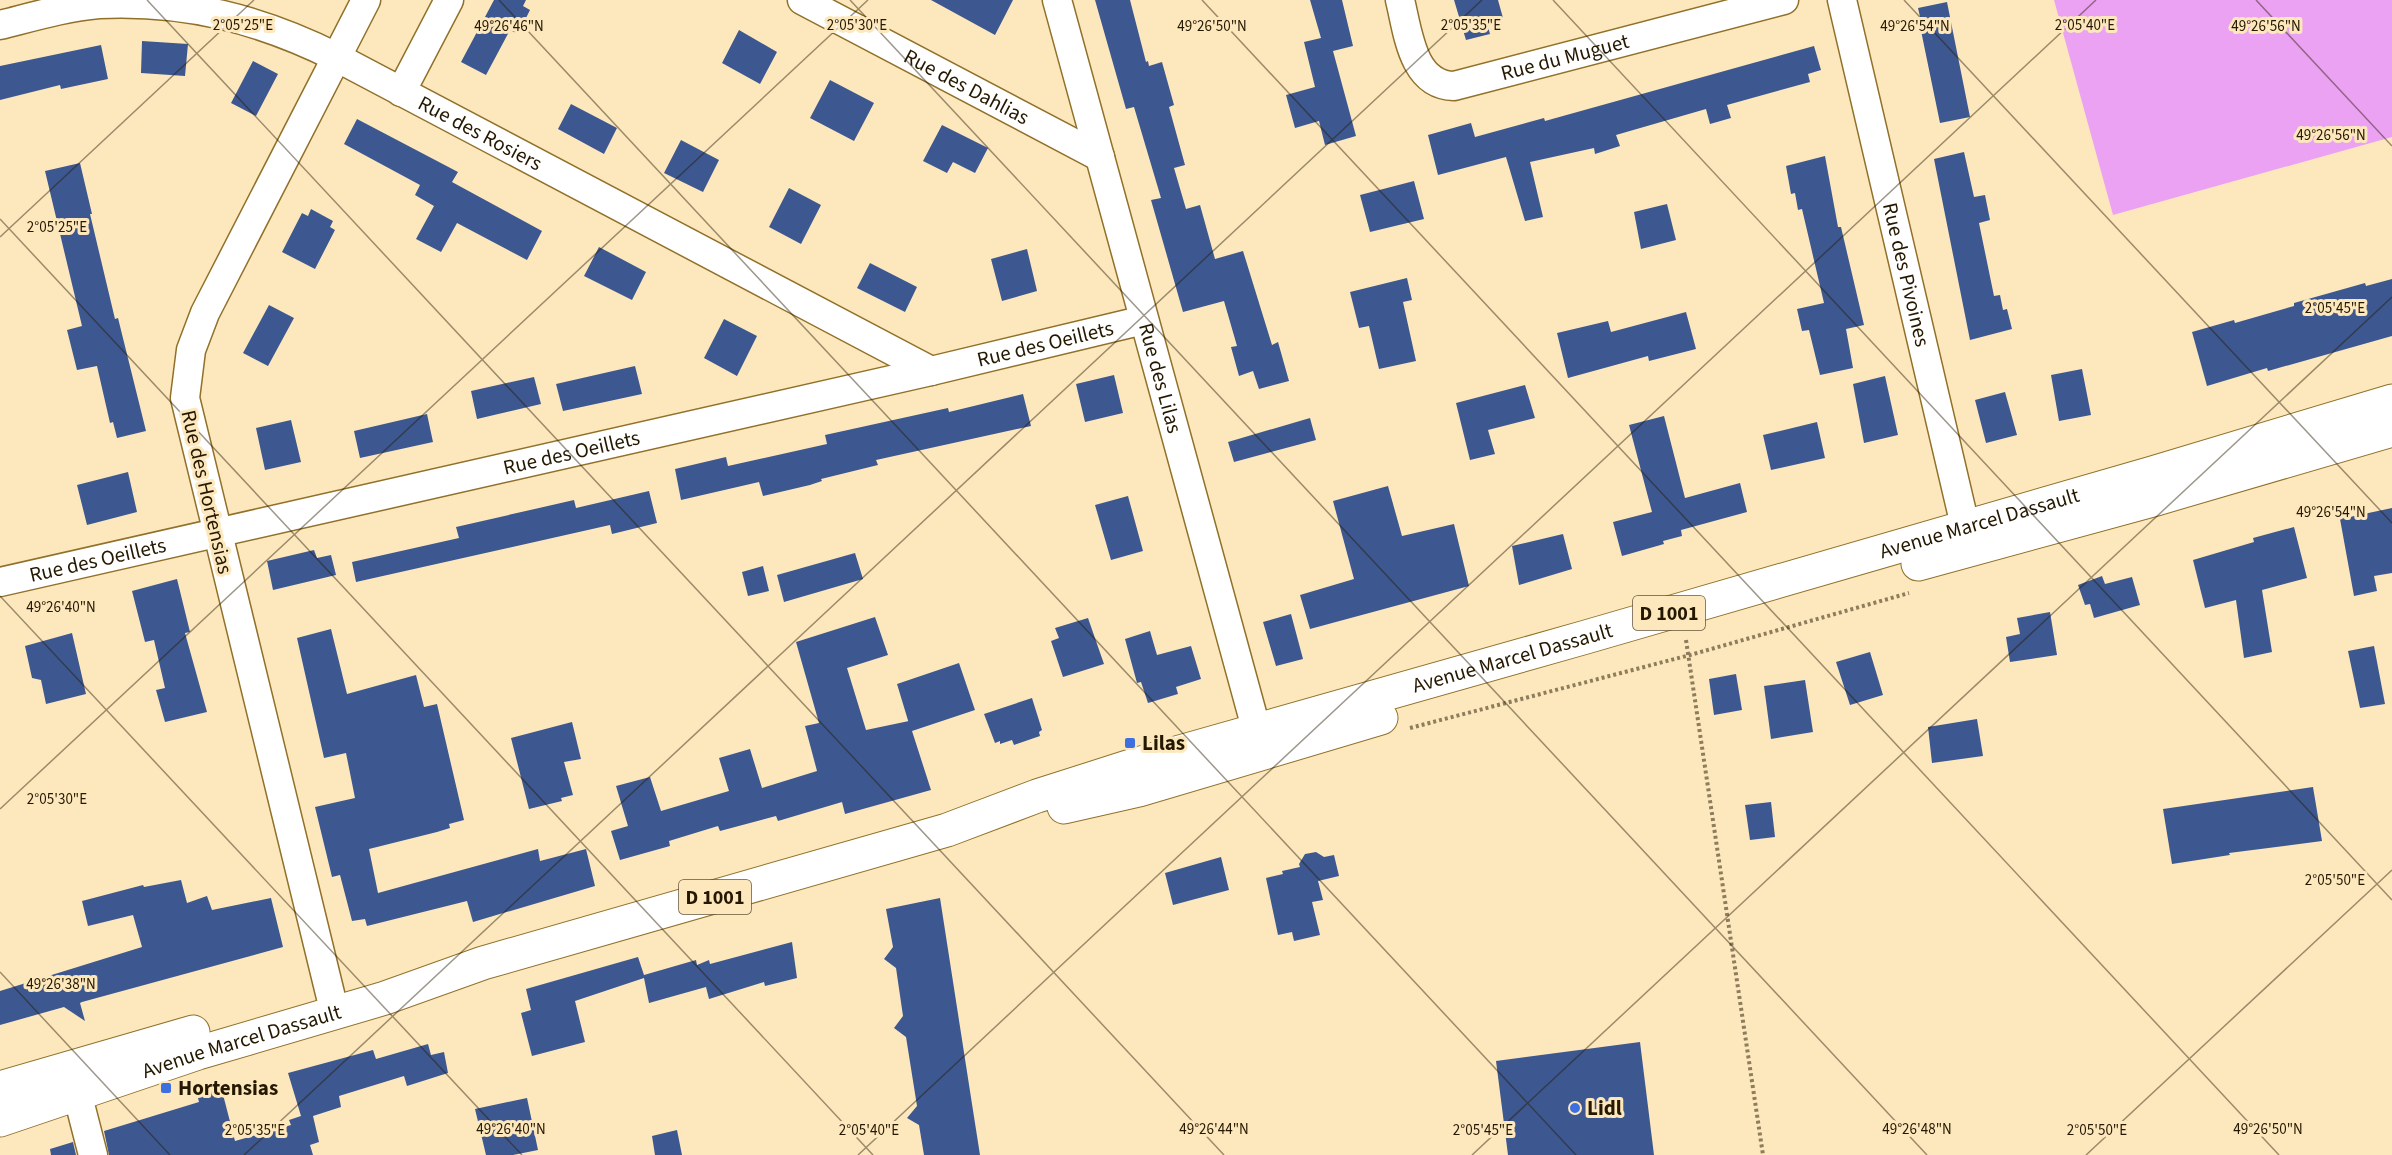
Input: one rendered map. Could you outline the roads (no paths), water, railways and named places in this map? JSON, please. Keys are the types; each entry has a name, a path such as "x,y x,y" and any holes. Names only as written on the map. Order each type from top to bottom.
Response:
{"main road":[{"name":"Avenue Marcel Dassault","path":"0,1120 74,1082 332,1003 371,982 483,963 947,830 1067,786 1687,642 2152,473 2392,401"},
{"name":"Avenue Marcel Dassault","path":"1260,742 1587,638 1968,538 2156,499 2392,430"},
{"name":"Avenue Marcel Dassault","path":"0,1088 74,1082"}],"street":[{"name":"Rue des Hortensias","path":"332,1003 216,533 186,405 186,384 191,350 215,291 366,0"},
{"path":"401,92 449,0"},
{"name":"Rue des Dahlias","path":"802,0 1100,157"},
{"name":"Rue des Lilas","path":"1057,0 1260,742"},
{"name":"Rue du Muguet","path":"1400,0 1414,52 1423,71 1436,83 1454,86 1784,0"},
{"name":"Rue des Pivoines","path":"1842,0 1968,538"},
{"name":"Rue des Rosiers","path":"0,25 97,4 144,3 211,9 307,42 931,371"},
{"name":"Rue des Oeillets","path":"0,582 931,371 1144,320"},
{"path":"74,1082 93,1155"}],"place":[{"name":"Lilas","path":"1130,743"},
{"name":"Hortensias","path":"166,1088"},
{"name":"Lidl","path":"1575,1108"}]}
